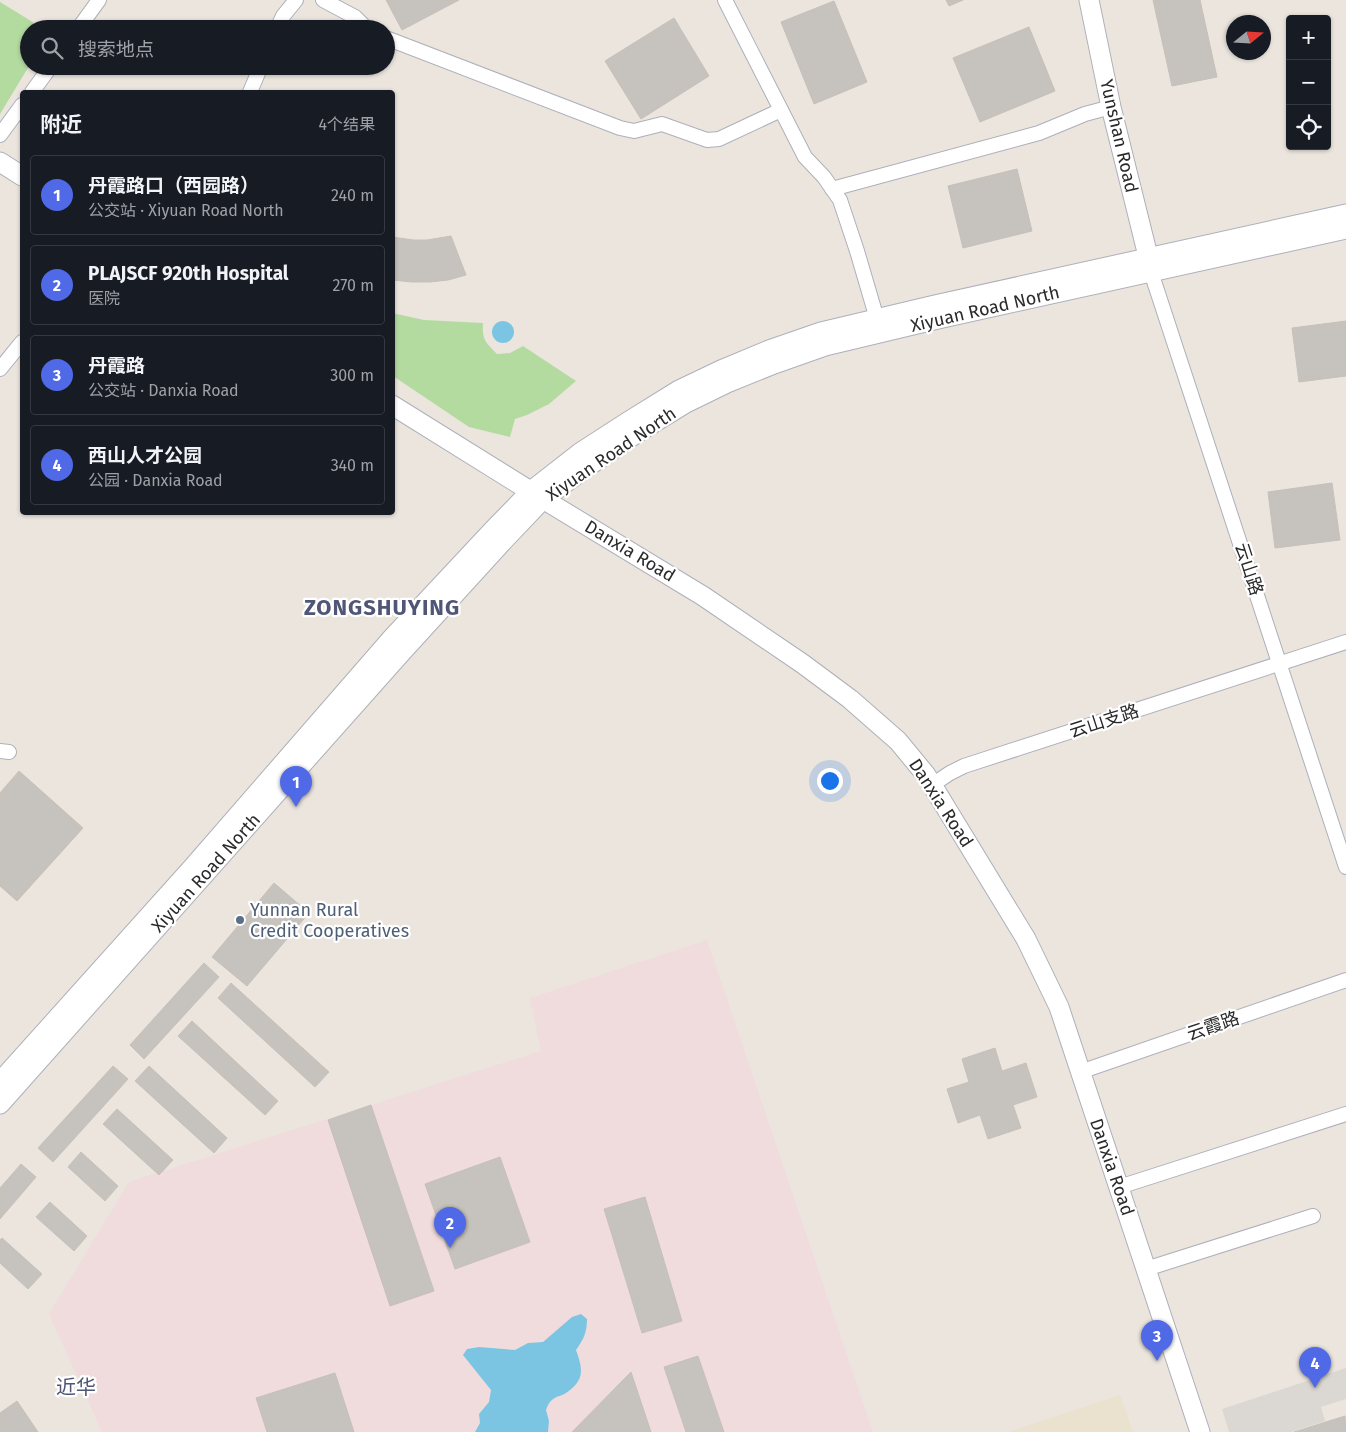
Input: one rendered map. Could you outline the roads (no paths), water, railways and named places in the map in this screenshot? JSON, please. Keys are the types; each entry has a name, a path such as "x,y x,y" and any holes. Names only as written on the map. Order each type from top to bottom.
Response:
{"main road":[{"name":"Yunshan Road","path":"1089,0 1111,107 1150,265"},
{"path":"0,162 20,175"},
{"name":"Xiyuan Road North","path":"0,1104 401,653 505,539 537,495 686,403 727,383 825,346 1346,214"},
{"name":"Xiyuan Road North","path":"0,1082 192,868 393,637 581,452 629,421 679,390 721,370 820,332 1150,265 1346,229"},
{"name":"Danxia Road","path":"395,406 703,596 795,659 850,698 898,741 926,775 1026,939 1059,1006 1200,1432"}],"street":[{"path":"85,20 99,0"},
{"path":"280,20 296,0"},
{"path":"323,0 358,20"},
{"path":"725,0 805,157 840,200 877,319"},
{"path":"395,41 620,128 634,131 662,124 707,140 719,139 781,110"},
{"path":"33,90 44,75"},
{"path":"251,90 257,75"},
{"path":"832,188 1039,133 1084,114 1111,107"},
{"path":"0,136 20,108"},
{"name":"云山路","path":"1150,265 1346,867"},
{"path":"0,369 20,344"},
{"name":"云山支路","path":"932,785 964,766 1346,642"},
{"name":"云霞路","path":"1080,1072 1346,980"},
{"path":"1119,1187 1346,1114"},
{"path":"1146,1270 1313,1216"}],"water":[{"path":"503,321 511,324 514,332 511,340 503,343 495,340 492,332 495,324"},
{"path":"581,1314 587,1319 584,1335 576,1350 581,1374 577,1383 572,1388 551,1401 548,1405 546,1410 549,1421 548,1432 475,1432 480,1423 479,1414 489,1402 491,1390 463,1355 467,1349 479,1347 515,1350 528,1343 543,1342 572,1317"}],"place":[{"name":"丹霞路口（西园路）","path":"296,807"},
{"name":"Yunnan Rural Credit Cooperatives","path":"240,920"},
{"name":"PLAJSCF 920th Hospital","path":"450,1248"},
{"name":"丹霞路","path":"1157,1361"},
{"name":"西山人才公园","path":"1315,1388"}],"district":[{"name":"ZONGSHUYING","path":"382,607"},
{"name":"近华","path":"76,1387"}]}
